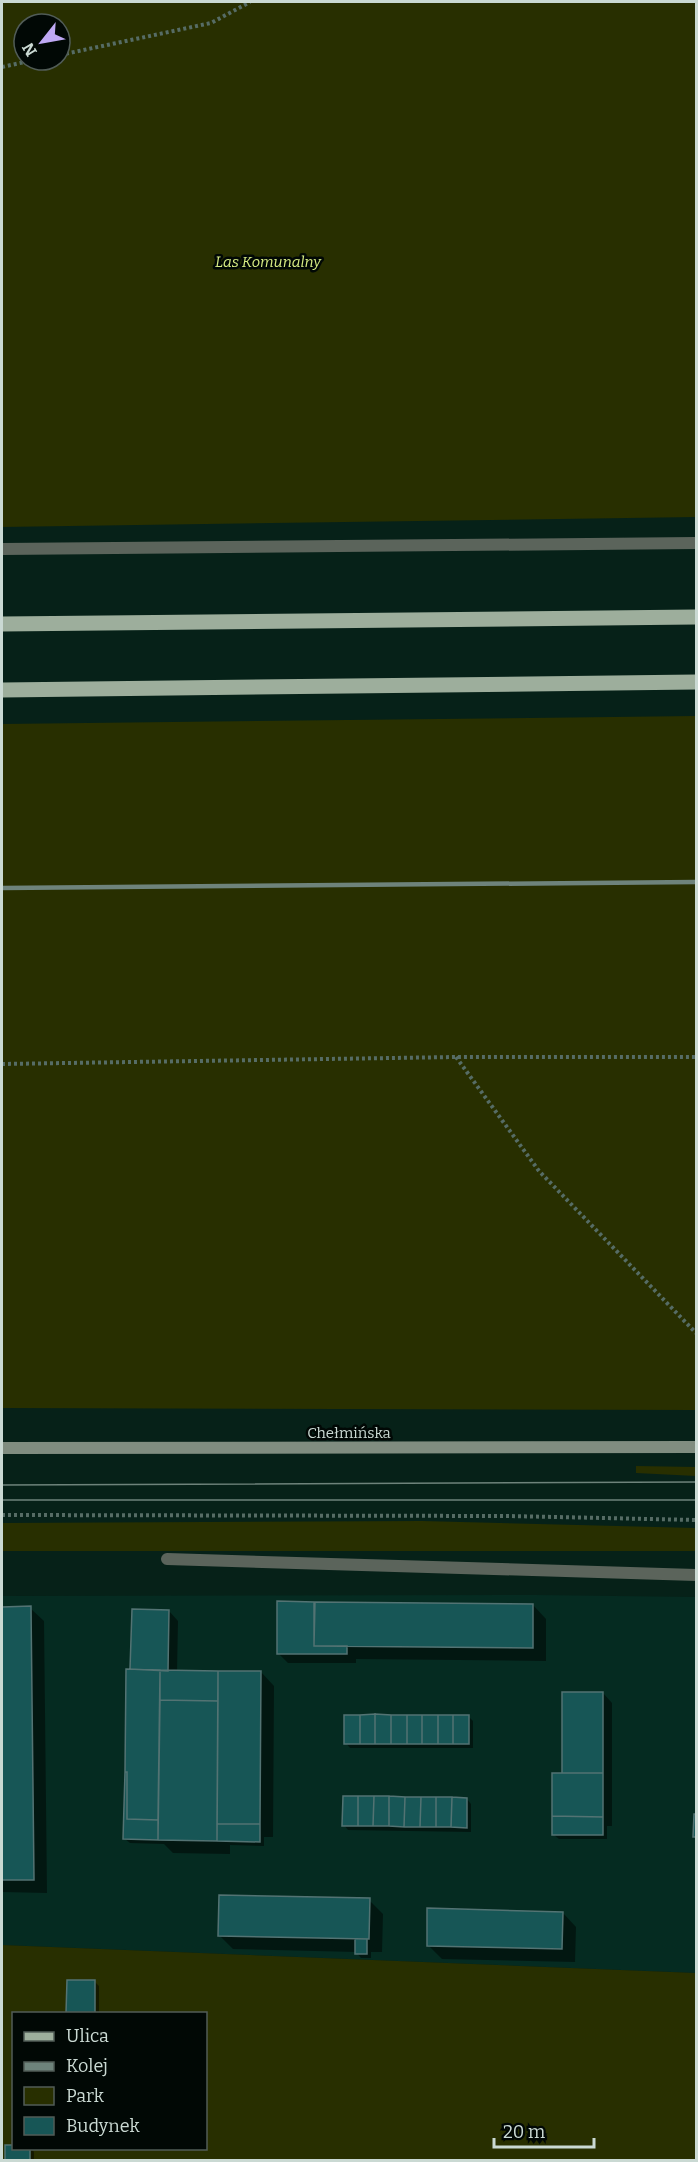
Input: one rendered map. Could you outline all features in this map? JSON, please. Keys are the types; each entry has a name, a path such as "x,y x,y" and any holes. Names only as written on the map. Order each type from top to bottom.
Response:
{"main road":[{"path":"2,624 696,617"},
{"path":"2,690 696,682"},
{"name":"Chełmińska","path":"2,1448 696,1447"}],"street":[{"path":"2,549 696,543"},
{"path":"167,1559 696,1575"}],"path":[{"path":"72,52 211,23 250,2"},
{"path":"456,1057 539,1171 696,1333"},
{"path":"2,1064 456,1057 696,1058"},
{"path":"2,1515 509,1516 696,1520"}],"shaded area":[{"path":"2,1596 696,1597 696,1973 2,1945"}],"green space":[{"name":"Las Komunalny","path":"2,2 696,2 696,517 2,527"},
{"path":"696,716 696,1410 2,1408 2,724"},
{"path":"636,1466 696,1467 696,1476 636,1473"},
{"path":"422,1521 696,1528 696,1551 2,1551 2,1523"},
{"path":"2,1945 696,1973 696,2160 2,2160"}],"building":[{"path":"277,1601 314,1602 314,1646 347,1646 347,1654 277,1654"},
{"path":"315,1602 533,1604 533,1648 314,1646"},
{"path":"31,1606 34,1880 2,1880 2,1607"},
{"path":"132,1609 169,1610 168,1671 130,1669"},
{"path":"126,1669 160,1670 158,1820 127,1819"},
{"path":"160,1670 218,1671 218,1701 160,1700"},
{"path":"218,1671 261,1671 260,1824 217,1824"},
{"path":"562,1692 603,1692 603,1773 562,1773"},
{"path":"160,1700 218,1701 217,1841 158,1840"},
{"path":"375,1714 375,1744 360,1744 360,1715"},
{"path":"375,1714 391,1715 391,1744 375,1744"},
{"path":"344,1715 360,1715 360,1744 344,1744"},
{"path":"391,1715 407,1715 407,1744 391,1744"},
{"path":"407,1715 422,1715 422,1744 407,1744"},
{"path":"422,1715 438,1715 438,1744 422,1744"},
{"path":"438,1715 453,1715 453,1744 438,1744"},
{"path":"453,1715 469,1715 469,1744 453,1744"},
{"path":"125,1772 127,1772 127,1819 158,1820 158,1840 123,1839"},
{"path":"552,1773 603,1773 603,1817 552,1816"},
{"path":"343,1796 358,1796 358,1826 342,1826"},
{"path":"358,1796 374,1796 373,1826 358,1826"},
{"path":"374,1796 389,1796 389,1826 373,1826"},
{"path":"389,1796 405,1797 404,1827 389,1826"},
{"path":"405,1797 421,1797 420,1827 404,1827"},
{"path":"421,1797 436,1797 436,1827 420,1827"},
{"path":"436,1797 452,1797 451,1827 436,1827"},
{"path":"452,1797 467,1798 467,1828 451,1827"},
{"path":"694,1814 696,1814 696,1837 693,1837"},
{"path":"552,1816 603,1817 603,1835 552,1835"},
{"path":"217,1824 260,1824 260,1842 217,1841"},
{"path":"219,1895 370,1898 369,1939 218,1936"},
{"path":"427,1908 563,1912 562,1949 427,1946"},
{"path":"355,1939 367,1939 367,1954 355,1954"},
{"path":"67,1980 95,1980 95,2012 66,2012"},
{"path":"5,2145 12,2145 12,2150 30,2150 30,2160 5,2160"}],"tram line":[{"path":"2,1485 696,1482"},
{"path":"2,1500 696,1500"}],"railway":[{"path":"2,888 696,882"}]}
